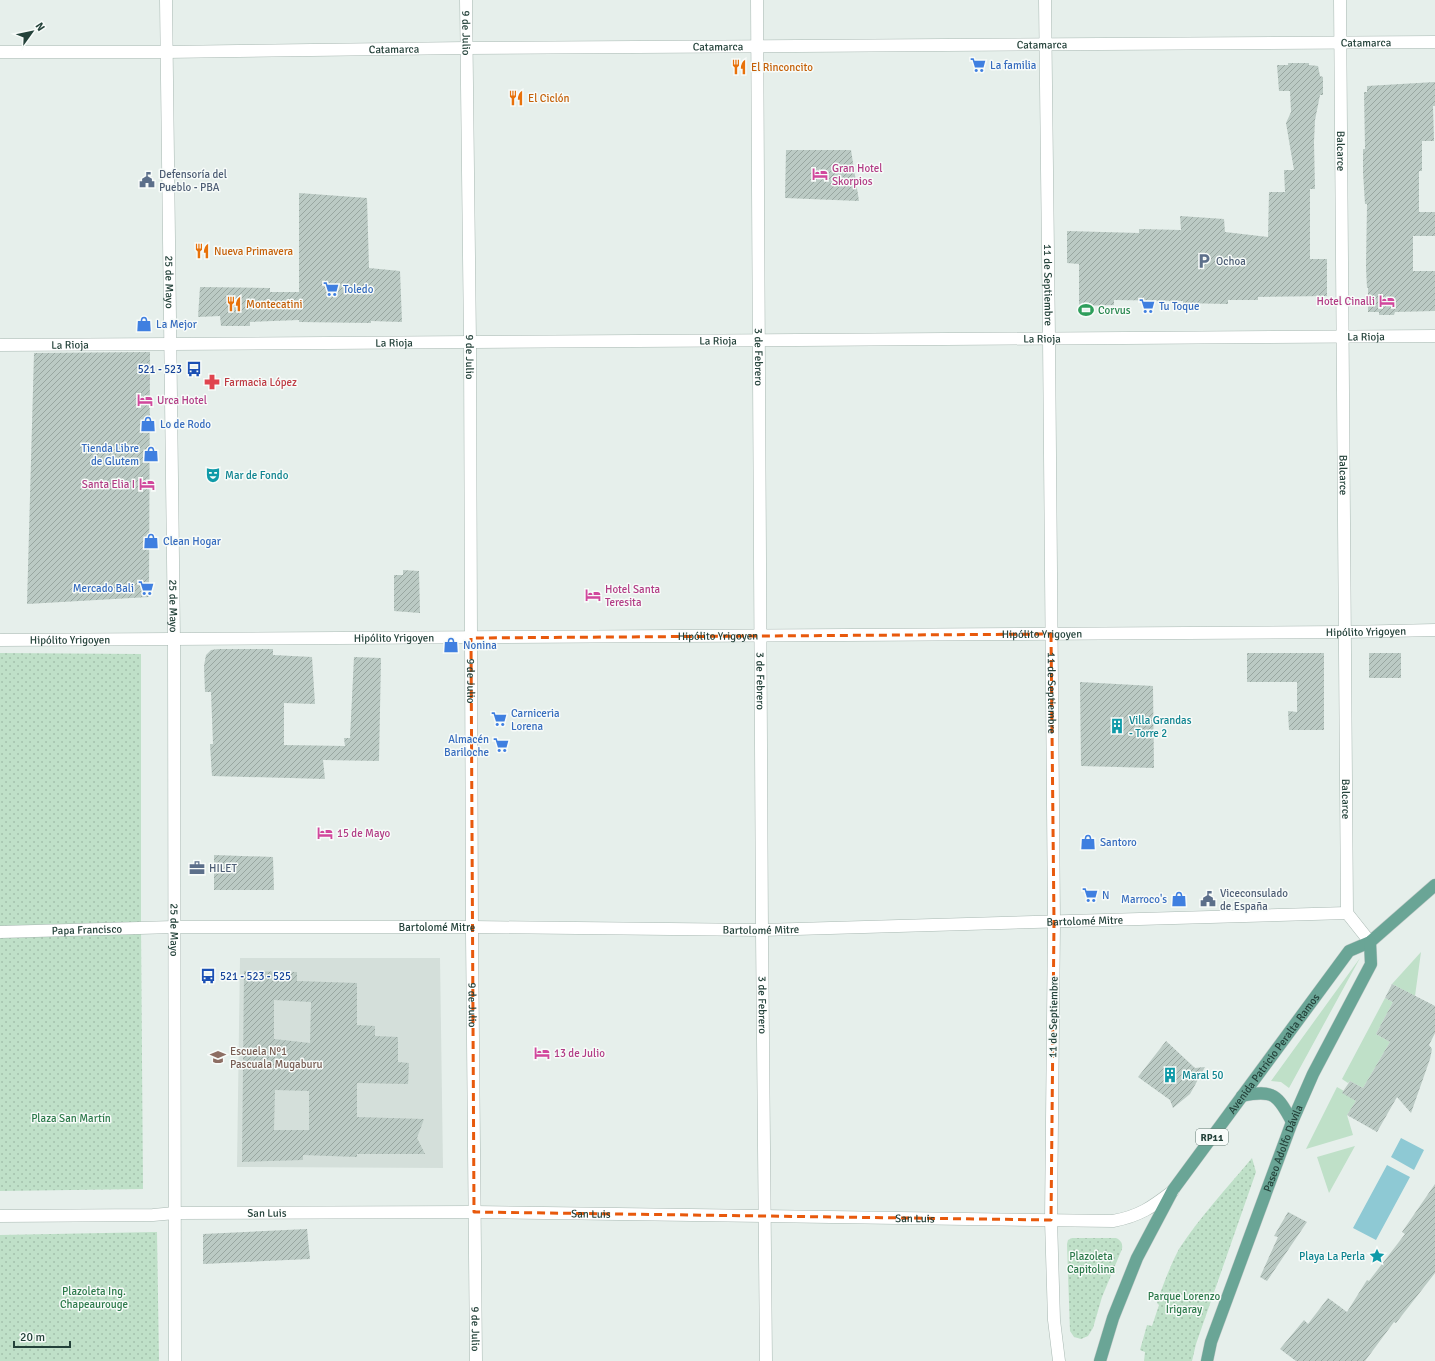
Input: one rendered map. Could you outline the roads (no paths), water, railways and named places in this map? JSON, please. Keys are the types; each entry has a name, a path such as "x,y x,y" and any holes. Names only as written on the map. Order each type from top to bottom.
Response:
{"main road":[{"name":"Avenida Patricio Peralta Ramos","path":"1100,1361 1113,1318 1137,1258 1174,1190 1350,951 1370,942 1435,885"},
{"name":"Paseo Adolfo Dávila","path":"1207,1361 1212,1342 1292,1122 1313,1074 1371,964 1370,942"},
{"path":"1242,1096 1263,1092 1271,1095 1280,1100 1292,1122"}],"street":[{"name":"25 de Mayo","path":"166,0 169,344 174,639 175,1361"},
{"name":"9 de Julio","path":"466,0 470,342 472,927 476,1361"},
{"name":"3 de Febrero","path":"757,0 766,1361"},
{"name":"11 de Septiembre","path":"1045,0 1054,922 1051,1220 1054,1320 1059,1361"},
{"name":"Balcarce","path":"1340,0 1347,913"},
{"name":"Catamarca","path":"0,52 1435,42"},
{"name":"La Rioja","path":"0,345 1435,336"},
{"name":"Hipólito Yrigoyen","path":"0,640 1345,632 1435,630"},
{"name":"Bartolomé Mitre","path":"174,927 472,927 762,930 1347,913"},
{"path":"1347,913 1370,942"},
{"name":"Papa Francisco","path":"0,932 174,927"},
{"name":"San Luis","path":"0,1216 153,1215 175,1213 474,1212 1113,1221 1140,1214 1154,1206 1174,1190"}],"water":[{"path":"1401,1138 1424,1150 1414,1170 1391,1157"},
{"path":"1387,1165 1410,1177 1376,1240 1353,1228"}],"place":[{"name":"La familia","path":"978,65"},
{"name":"El Rinconcito","path":"739,67"},
{"name":"El Ciclón","path":"516,98"},
{"name":"Gran Hotel Skorpios","path":"820,174"},
{"name":"Defensoría del Pueblo - PBA","path":"147,180"},
{"name":"Nueva Primavera","path":"202,251"},
{"name":"Ochoa","path":"1204,261"},
{"name":"Toledo","path":"331,289"},
{"name":"Hotel Cinalli","path":"1387,301"},
{"name":"Montecatini","path":"234,304"},
{"name":"Tu Toque","path":"1147,306"},
{"name":"Corvus","path":"1086,310"},
{"name":"La Mejor","path":"144,324"},
{"name":"521 - 523","path":"194,369"},
{"name":"Farmacia López","path":"212,382"},
{"name":"Urca Hotel","path":"145,400"},
{"name":"Lo de Rodo","path":"148,424"},
{"name":"Tienda Libre de Glutem","path":"151,454"},
{"name":"Mar de Fondo","path":"213,475"},
{"name":"Santa Elia I","path":"147,484"},
{"name":"Clean Hogar","path":"151,541"},
{"name":"Mercado Bali","path":"146,588"},
{"name":"Hotel Santa Teresita","path":"593,595"},
{"name":"Nonina","path":"451,645"},
{"name":"Carniceria Lorena","path":"499,719"},
{"name":"Villa Grandas - Torre 2","path":"1117,726"},
{"name":"Almacén Bariloche","path":"501,745"},
{"name":"15 de Mayo","path":"325,833"},
{"name":"Santoro","path":"1088,842"},
{"name":"HILET","path":"197,868"},
{"name":"N","path":"1090,895"},
{"name":"Marroco's","path":"1179,899"},
{"name":"Viceconsulado de España","path":"1208,899"},
{"name":"521 - 523 - 525","path":"208,976"},
{"name":"13 de Julio","path":"542,1053"},
{"name":"Escuela Nº1 Pascuala Mugaburu","path":"218,1057"},
{"name":"Maral 50","path":"1170,1075"},
{"name":"Playa La Perla","path":"1377,1256"}],"park label":[{"name":"Plaza San Martín","path":"71,1118"},
{"name":"Plazoleta Capitolina","path":"1091,1262"},
{"name":"Plazoleta Ing. Chapeaurouge","path":"94,1297"},
{"name":"Parque Lorenzo Irigaray","path":"1184,1302"}]}
